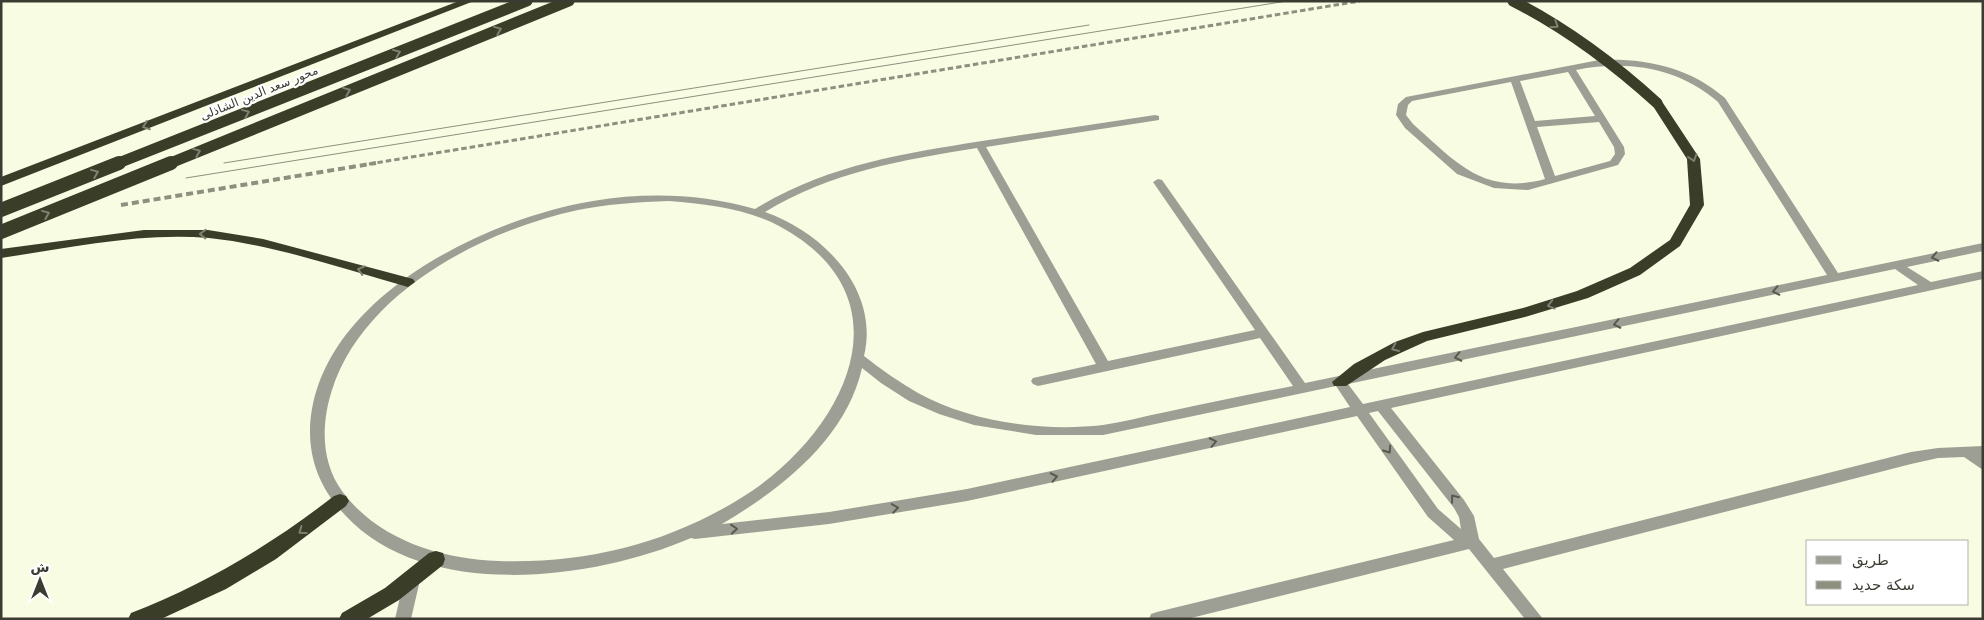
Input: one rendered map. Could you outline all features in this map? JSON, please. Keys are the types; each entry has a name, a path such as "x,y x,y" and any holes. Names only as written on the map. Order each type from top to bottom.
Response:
{"highway":[{"name":"محور سعد الدين الشاذلى","path":"1,182 469,1"},
{"name":"محور سعد الدين الشاذلى","path":"1,210 527,1"},
{"path":"1,232 569,1"},
{"path":"1340,382 1358,368 1400,346 1423,337 1588,294 1643,270 1662,256 1678,240 1689,224 1696,207 1697,172 1684,136 1658,103 1622,72 1560,29 1513,1"},
{"path":"1,254 110,237 152,234 208,234 263,243 408,282"},
{"path":"138,619 200,594 240,572 277,549 340,501"},
{"path":"349,619 412,580 436,559"}],"street":[{"path":"1571,69 1619,147 1618,159 1614,163 1551,181 1518,188 1494,185 1461,172 1409,126 1401,115 1403,104 1408,99 1515,79 1571,69 1613,62 1643,64 1690,77 1714,92 1722,100 1835,278"},
{"path":"1515,79 1551,181"},
{"path":"756,212 793,190 834,173 904,157 1155,118"},
{"path":"1531,124 1602,119"},
{"path":"980,145 1104,367"},
{"path":"1158,182 1303,390"},
{"path":"669,198 700,200 756,212 803,235 823,250 839,268 851,288 858,310 861,334 859,359 851,386 838,413 818,440 792,466 762,491 725,514 685,534 641,550 614,557 550,568 504,569 436,559 389,541 361,522 340,501 326,476 318,450 316,423 322,396 332,369 347,343 367,319 408,282 445,257 507,227 572,208 629,200 669,198"},
{"path":"859,359 903,393 932,407 988,424 1032,431 1068,432 1103,430 1981,249"},
{"path":"1897,265 1929,287"},
{"path":"685,534 757,527 899,508 1034,481 1983,275"},
{"path":"1038,381 1263,333"},
{"path":"1340,382 1433,513 1444,524 1472,542 1535,619"},
{"path":"1382,406 1459,504 1466,516 1472,542"},
{"path":"1492,565 1911,458 1966,451 1983,451"},
{"path":"1966,451 1983,464"},
{"path":"1157,619 1472,542"},
{"path":"403,619 412,580"}],"tram line":[{"path":"186,178 1287,1"},
{"path":"224,163 1089,25"}],"railway":[{"path":"369,164 1360,1"},
{"path":"121,205 376,163"}]}
